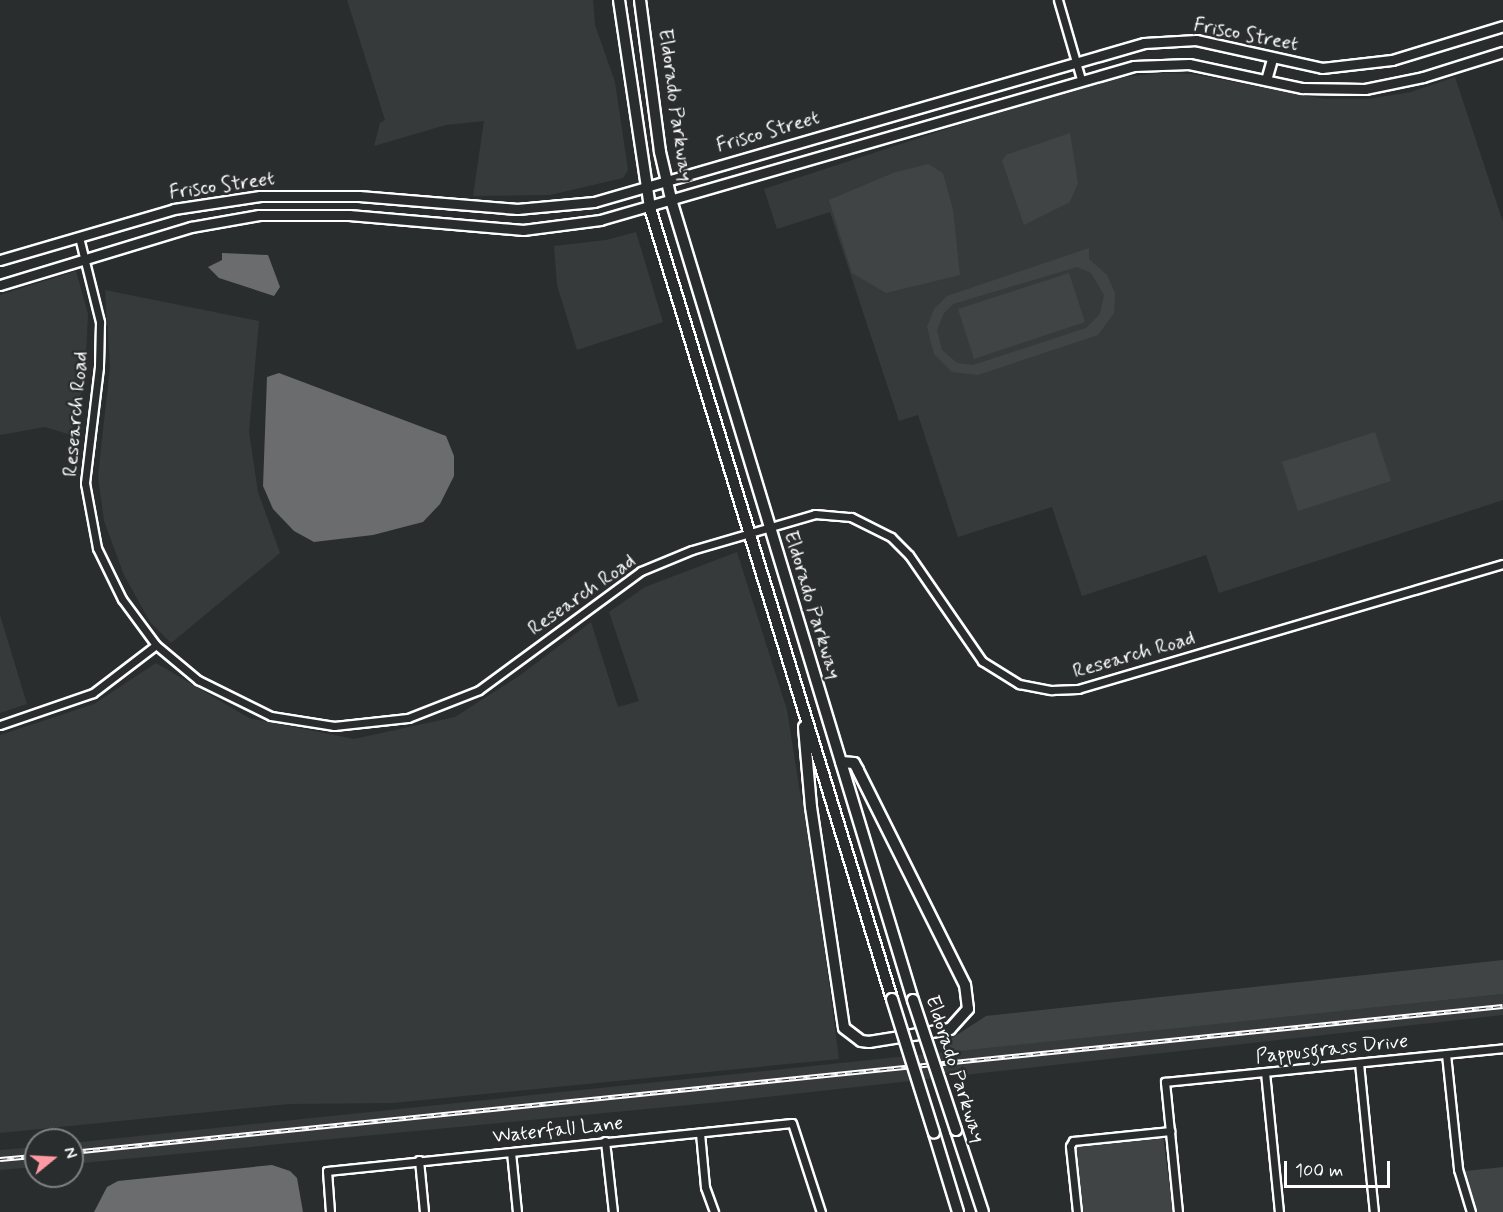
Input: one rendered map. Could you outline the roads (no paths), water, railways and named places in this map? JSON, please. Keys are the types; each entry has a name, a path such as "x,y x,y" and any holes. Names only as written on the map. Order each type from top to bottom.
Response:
{"main road":[{"name":"Eldorado Parkway","path":"619,0 625,30 644,186 650,208 958,1212"},
{"name":"Eldorado Parkway","path":"640,0 666,180 672,203 913,1000 983,1212"},
{"path":"625,30 646,29"},
{"path":"702,374 722,368"},
{"path":"800,696 811,807 844,1028 861,1041 951,1029 968,1009 965,985 858,770 854,764 841,762"}],"street":[{"path":"1058,0 1081,79"},
{"name":"Frisco Street","path":"0,260 174,209 260,196 359,196 516,209 594,202 1075,60 1144,43 1196,40 1272,59 1322,68 1363,65 1412,55 1503,26"},
{"name":"Frisco Street","path":"0,285 86,257 191,227 259,215 349,215 523,230 600,220 672,203 1081,79 1134,66 1189,64 1302,88 1365,89 1423,77 1503,52"},
{"path":"1266,80 1272,59"},
{"path":"904,110 911,130"},
{"path":"259,215 260,196"},
{"name":"Research Road","path":"79,237 86,257 100,322 99,367 85,483 97,548 122,599 156,645 198,680 271,716 334,726 408,718 479,690 641,571 692,549 769,526 828,514 851,517 882,531 909,555 982,661 1019,684 1051,690 1078,689 1503,564"},
{"path":"0,724 93,693 156,645"},
{"name":"Pappusgrass Drive","path":"1170,1131 1165,1082 1503,1048"},
{"path":"1446,1054 1458,1169 1471,1212"},
{"path":"1359,1063 1374,1212"},
{"path":"1265,1072 1279,1212"},
{"name":"Waterfall Lane","path":"330,1212 327,1171 792,1123 821,1212"},
{"path":"1077,1212 1070,1146 1073,1141 1170,1131 1178,1212"},
{"path":"700,1132 705,1188 714,1212"},
{"path":"605,1141 614,1212"},
{"path":"511,1152 517,1212"},
{"path":"419,1160 424,1212"}],"railway":[{"path":"84,1151 1503,1006"},
{"path":"0,1159 24,1157"}]}
